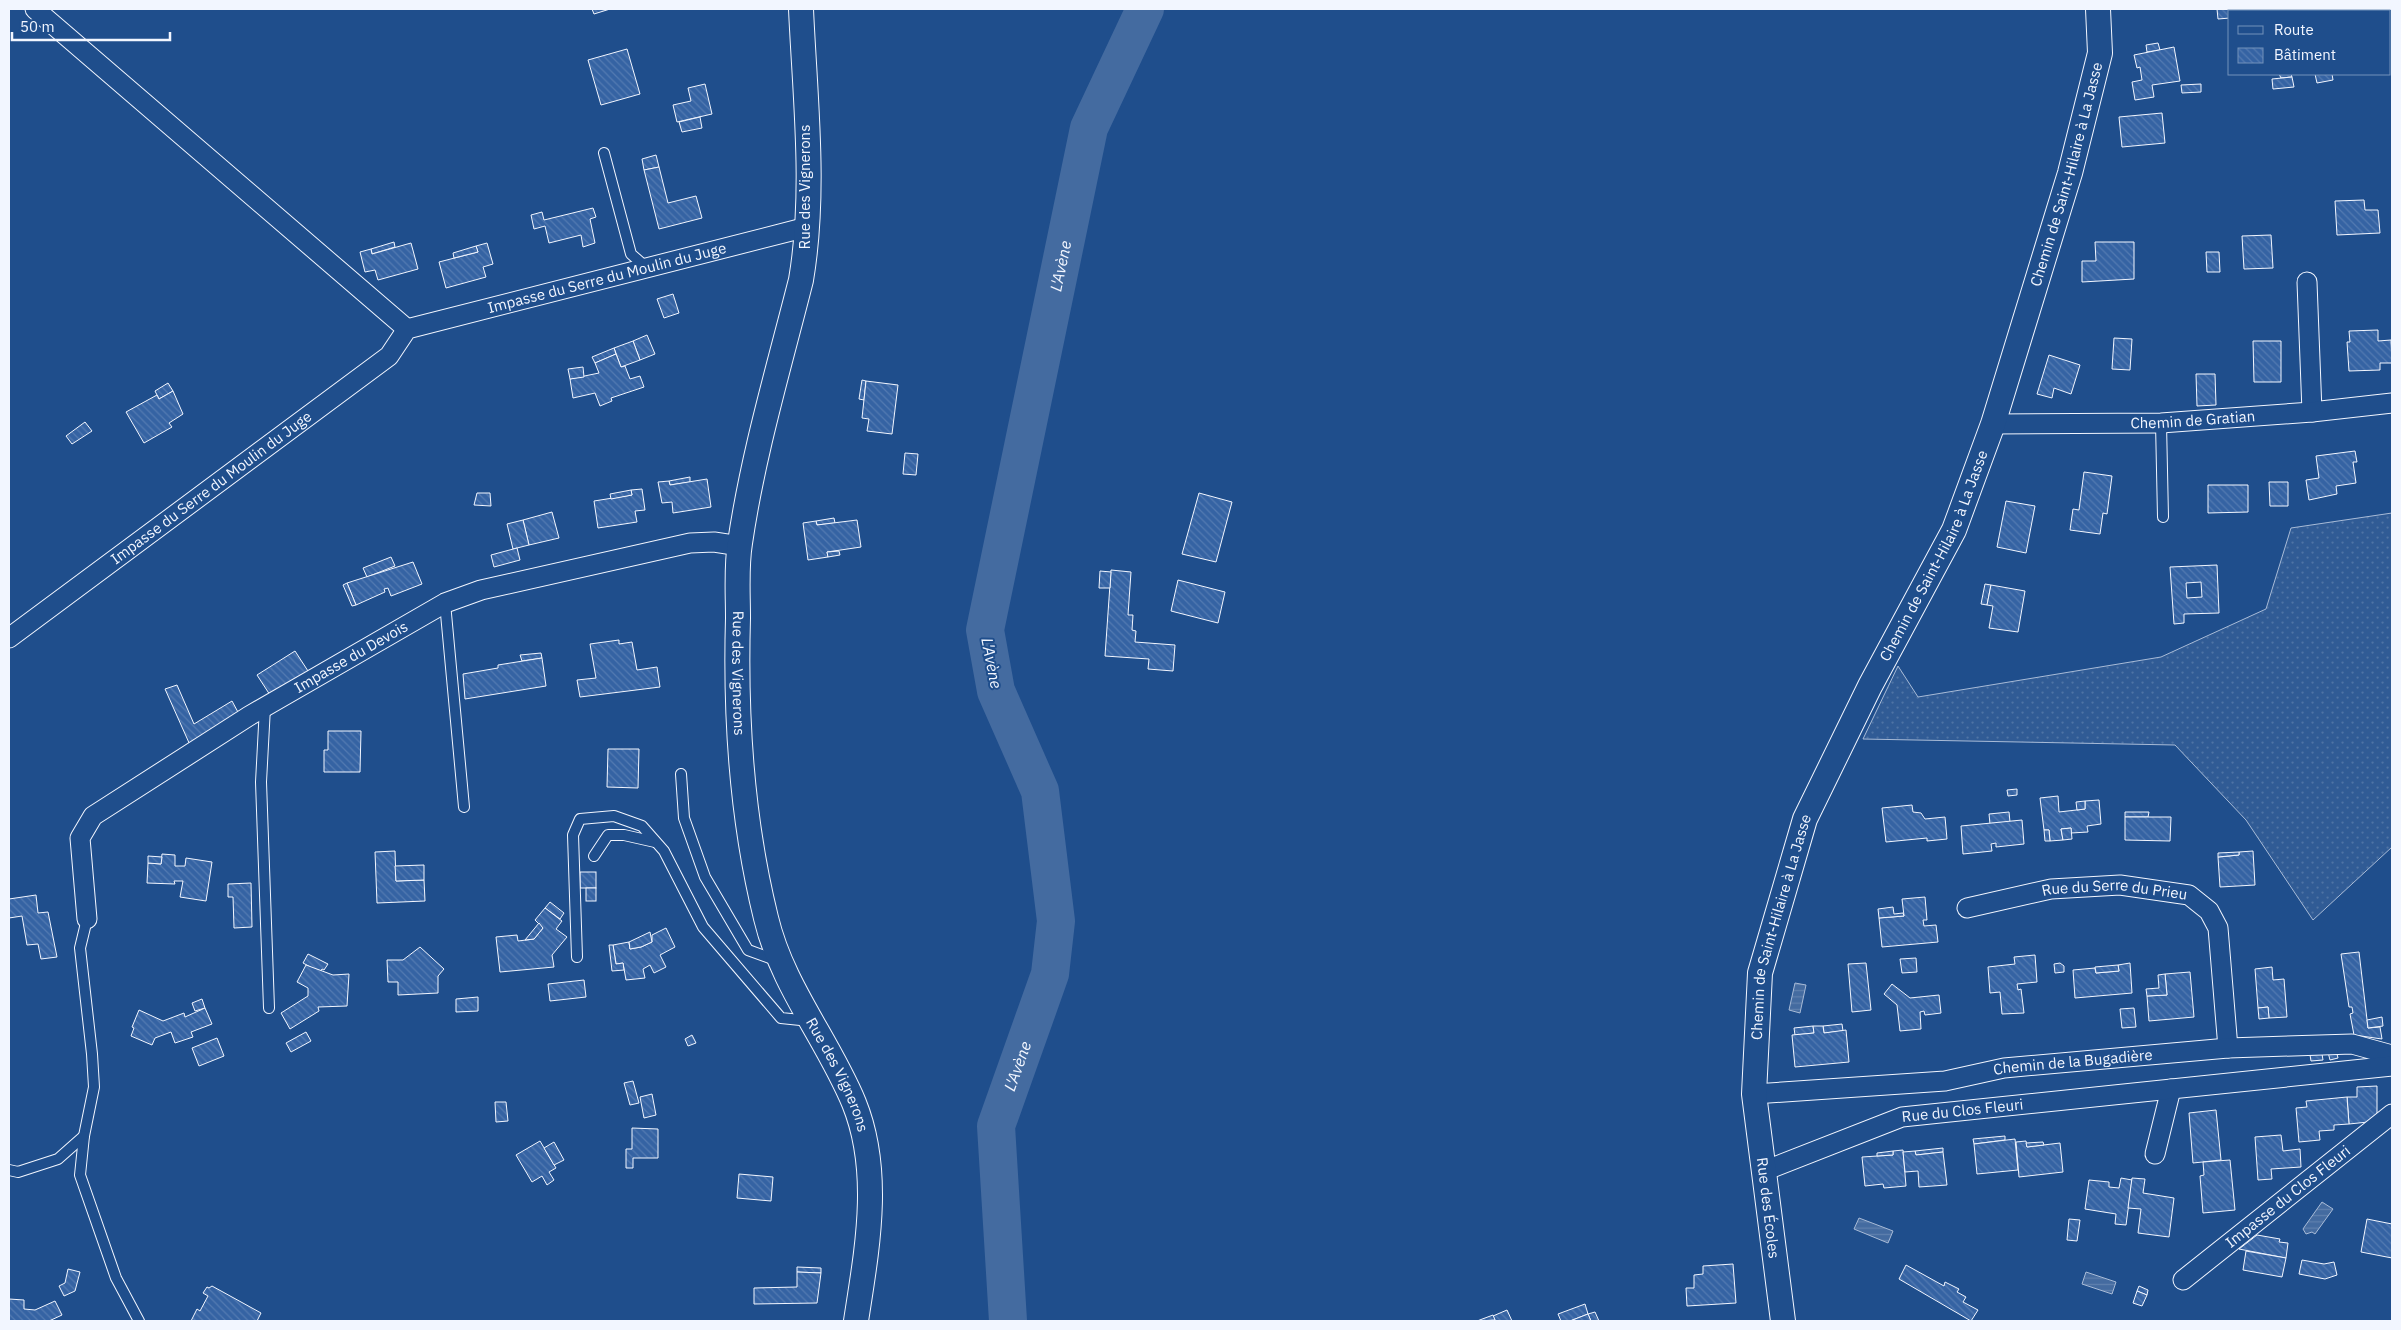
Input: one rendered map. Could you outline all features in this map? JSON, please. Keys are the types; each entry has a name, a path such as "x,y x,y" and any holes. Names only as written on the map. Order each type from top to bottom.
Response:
{"street":[{"path":"35,9 407,329"},
{"name":"Rue des Vignerons","path":"801,9 808,182 807,227 801,280 758,448 740,546 737,644 738,708 747,818 753,865 767,923 781,962 854,1103 864,1133 869,1160 870,1215 856,1321"},
{"name":"Chemin de Saint-Hilaire à La Jasse","path":"1754,1094 1760,973 1805,819 1870,686 1954,530 1993,424 2070,173 2100,53 2098,9"},
{"name":"Impasse du Serre du Moulin du Juge","path":"9,638 390,356 407,329 807,227"},
{"path":"2307,282 2312,412"},
{"name":"Chemin de Gratian","path":"1993,424 2161,423 2312,412 2392,402"},
{"name":"Impasse du Devois","path":"87,919 80,838 93,816 265,707 445,603 481,590 690,543 714,542 740,546"},
{"name":"Rue du Serre du Prieu","path":"1967,908 2052,889 2120,885 2189,895 2209,911 2218,928 2228,1048"},
{"name":"Chemin de la Bugadière","path":"1754,1094 1945,1080 2004,1068 2228,1048 2352,1044 2392,1055"},
{"name":"Rue du Clos Fleuri","path":"1764,1171 1902,1117 2392,1066"},
{"path":"2155,1154 2171,1089"},
{"name":"Rue des Écoles","path":"1754,1094 1783,1321"},
{"name":"Impasse du Clos Fleuri","path":"2183,1280 2392,1114"}],"lane":[{"path":"604,153 631,254 647,268"},
{"path":"2161,423 2163,517"},
{"path":"445,603 464,807"},
{"path":"265,707 261,782 269,1008"},
{"path":"681,774 684,818 705,877 748,950 781,962"},
{"path":"577,956 573,836 580,819 614,816 642,826 654,842 664,851 703,927 781,1018 810,1021"},
{"path":"594,856 608,835 624,835 654,842"},
{"path":"87,919 80,948 94,1088 84,1136 80,1175 116,1278 139,1321"},
{"path":"9,1170 18,1172 58,1159 84,1136"}],"shaded area":[{"path":"2392,513 2392,847 2313,920 2246,820 2175,745 1863,739 1898,666 1918,697 2161,657 2266,609 2291,528"},
{"path":"1795,983 1806,985 1800,1013 1789,1010"},
{"path":"2322,1202 2333,1209 2315,1234 2312,1232 2306,1234 2303,1229"},
{"path":"1859,1218 1893,1231 1888,1243 1854,1229"},
{"path":"2086,1272 2116,1282 2112,1294 2082,1284"}],"building":[{"path":"592,9 610,9 594,14"},
{"path":"2217,9 2256,10 2228,10 2228,18 2218,19"},
{"path":"2158,43 2160,50 2147,52 2146,45"},
{"path":"2174,47 2180,81 2152,85 2154,97 2135,100 2132,82 2142,80 2140,67 2137,68 2134,55"},
{"path":"627,49 640,94 601,105 588,60"},
{"path":"2280,75 2291,75 2292,77 2281,78"},
{"path":"2315,75 2332,75 2333,80 2317,83"},
{"path":"2292,77 2294,87 2273,89 2272,79"},
{"path":"705,84 712,114 677,122 673,105 691,101 688,88"},
{"path":"2201,84 2201,92 2182,93 2181,85"},
{"path":"2162,113 2165,143 2122,147 2119,117"},
{"path":"700,117 702,128 682,132 679,122"},
{"path":"656,155 659,167 644,170 642,159"},
{"path":"659,167 668,203 696,196 702,218 659,229 644,170"},
{"path":"2364,200 2365,210 2378,210 2380,233 2337,235 2335,201"},
{"path":"593,208 596,217 590,219 595,243 583,247 581,235 549,243 545,226 534,229 531,215 542,212 544,220"},
{"path":"2271,235 2273,268 2244,269 2242,236"},
{"path":"394,242 395,247 372,254 371,249"},
{"path":"2095,242 2134,242 2134,279 2082,282 2082,261 2096,261"},
{"path":"411,243 418,269 378,280 375,270 365,272 360,252 371,249 372,254"},
{"path":"487,243 493,264 483,267 486,277 446,288 439,262 478,252 476,246"},
{"path":"476,246 478,252 454,258 453,253"},
{"path":"2206,252 2219,252 2220,272 2207,272"},
{"path":"673,294 679,313 664,318 657,299"},
{"path":"2378,330 2378,341 2391,340 2392,363 2380,363 2380,370 2349,371 2347,342 2350,342 2349,331"},
{"path":"647,335 655,354 640,360 633,341"},
{"path":"2114,338 2132,339 2130,370 2112,369"},
{"path":"633,341 640,360 621,367 614,348"},
{"path":"2253,341 2281,341 2281,382 2254,382"},
{"path":"614,348 616,354 595,363 592,357"},
{"path":"616,354 621,367 625,366 630,379 640,376 644,387 611,398 612,401 600,406 595,393 573,398 570,379 599,373 595,363"},
{"path":"2049,355 2080,365 2071,394 2054,388 2052,398 2037,394"},
{"path":"583,367 584,377 570,379 568,369"},
{"path":"2196,374 2215,374 2216,405 2197,406"},
{"path":"862,380 866,381 864,400 859,399"},
{"path":"866,381 898,385 892,434 867,431 869,419 862,418"},
{"path":"168,383 173,391 159,399 155,391"},
{"path":"173,391 183,414 169,423 172,427 144,443 126,412 157,395 159,399"},
{"path":"85,422 92,431 72,444 66,436"},
{"path":"2355,451 2357,462 2353,462 2356,483 2336,486 2337,494 2309,500 2306,480 2319,478 2316,456"},
{"path":"905,453 918,454 916,475 903,474"},
{"path":"2084,472 2112,476 2107,514 2103,513 2100,534 2070,530 2073,509 2079,510"},
{"path":"690,477 690,482 670,485 669,481"},
{"path":"707,479 711,507 673,513 672,502 662,503 658,482 669,481 670,485"},
{"path":"2269,482 2288,482 2288,506 2270,506"},
{"path":"2208,485 2248,485 2248,512 2208,513"},
{"path":"642,489 645,510 635,511 637,522 598,528 594,501 632,495 631,490"},
{"path":"631,490 632,495 611,499 610,494"},
{"path":"477,493 490,493 491,506 474,505"},
{"path":"1199,493 1232,502 1216,562 1182,554"},
{"path":"2006,501 2035,506 2026,553 1997,547"},
{"path":"552,512 559,538 529,545 523,520"},
{"path":"834,518 835,523 817,525 816,521"},
{"path":"523,520 529,545 513,549 507,524"},
{"path":"857,520 861,547 827,552 828,557 808,560 803,523 816,521 817,525"},
{"path":"517,548 520,560 494,567 491,555"},
{"path":"839,551 840,555 828,557 827,552"},
{"path":"391,557 395,566 367,577 363,568"},
{"path":"413,562 422,584 391,596 388,588 384,589 385,592 356,605 347,583"},
{"path":"2217,565 2219,613 2184,614 2184,623 2174,624 2170,567","holes":["2201,582 2202,597 2187,598 2186,583"]},
{"path":"1111,570 1131,572 1128,615 1133,615 1132,630 1136,631 1135,642 1175,645 1173,671 1148,669 1149,659 1105,656"},
{"path":"1100,571 1111,572 1110,588 1099,588"},
{"path":"1178,580 1225,592 1218,623 1171,611"},
{"path":"347,583 356,605 352,606 343,585"},
{"path":"1985,584 1991,585 1987,605 1981,604"},
{"path":"1991,585 2025,591 2018,632 1989,628 1993,606 1987,605"},
{"path":"619,640 619,644 632,642 637,670 657,667 660,687 580,697 577,680 596,678 590,644"},
{"path":"295,651 308,671 270,695 257,675"},
{"path":"541,653 542,658 522,661 520,655"},
{"path":"542,658 546,686 465,699 463,674 498,668 498,665"},
{"path":"177,685 194,724 232,701 239,714 190,745 165,689"},
{"path":"328,731 361,731 360,772 324,772 324,750 328,750"},
{"path":"608,749 639,749 638,788 607,787"},
{"path":"2017,789 2017,795 2008,796 2007,790"},
{"path":"2058,796 2059,812 2085,809 2085,801 2099,800 2101,824 2087,826 2088,832 2071,833 2071,828 2061,829 2063,840 2050,841 2049,830 2044,830 2040,798"},
{"path":"2085,801 2085,809 2077,810 2076,802"},
{"path":"1912,805 1913,812 1921,813 1925,819 1945,817 1947,839 1927,841 1927,838 1886,842 1882,808"},
{"path":"2009,812 2010,822 1990,824 1989,814"},
{"path":"2125,812 2149,812 2148,817 2125,817"},
{"path":"2125,817 2171,817 2170,841 2125,840"},
{"path":"2022,820 2024,844 1996,847 1996,843 1991,844 1992,851 1963,854 1961,826"},
{"path":"2071,828 2072,839 2063,840 2061,829"},
{"path":"2044,830 2049,830 2050,841 2045,841"},
{"path":"395,851 396,881 424,880 425,901 377,903 375,852"},
{"path":"2253,851 2255,885 2220,887 2218,857 2239,855 2239,852"},
{"path":"2239,852 2239,855 2218,857 2218,853"},
{"path":"162,854 175,855 175,866 185,866 186,858 212,862 206,901 180,897 183,881 174,881 175,884 147,883 148,863 161,864"},
{"path":"148,856 162,857 161,864 148,863"},
{"path":"424,865 424,880 396,881 395,866"},
{"path":"580,872 596,872 596,888 580,888"},
{"path":"251,883 252,927 234,928 233,897 228,897 228,884"},
{"path":"586,888 596,888 596,901 586,901"},
{"path":"36,895 38,913 48,912 57,957 41,959 38,944 27,945 22,916 9,918 9,899"},
{"path":"1925,897 1927,920 1923,920 1924,926 1936,925 1938,942 1882,947 1879,918 1904,916 1902,899"},
{"path":"550,902 564,913 560,919 545,908"},
{"path":"1893,907 1894,914 1903,913 1904,916 1879,918 1878,909"},
{"path":"545,908 562,921 556,929 567,937 552,955 554,967 500,972 496,937 517,935 518,941 534,939 543,928 535,920"},
{"path":"539,923 543,928 534,939 525,940"},
{"path":"666,928 675,947 660,955 666,967 654,973 650,965 643,969 645,978 626,980 623,963 616,964 613,945 629,942 630,949 641,947 652,942 652,935"},
{"path":"650,932 652,942 630,949 629,942"},
{"path":"609,945 613,945 616,964 623,963 624,970 612,971"},
{"path":"420,947 444,969 438,976 438,993 398,995 398,982 388,982 387,960 403,960"},
{"path":"2359,952 2368,1028 2380,1027 2382,1039 2354,1035 2350,1014 2353,1013 2352,1007 2349,1007 2341,954"},
{"path":"308,954 328,964 324,970 322,969 320,972 303,963"},
{"path":"2035,955 2037,982 2017,984 2018,990 2021,989 2024,1013 2002,1014 2000,992 1990,993 1988,967 2015,964 2014,957"},
{"path":"1916,958 1917,972 1902,973 1900,959"},
{"path":"1866,963 1871,1010 1852,1012 1848,964"},
{"path":"2060,963 2064,966 2064,972 2055,973 2054,964"},
{"path":"2130,963 2132,993 2075,998 2073,970 2095,968 2096,973 2119,971 2118,965"},
{"path":"306,965 333,975 349,974 347,1006 318,1007 319,1011 290,1029 281,1013 308,996 308,988 297,982"},
{"path":"2118,965 2119,971 2096,973 2095,967"},
{"path":"2272,967 2273,980 2284,979 2287,1017 2269,1018 2268,1007 2258,1008 2255,969"},
{"path":"2190,972 2194,1017 2149,1021 2147,996 2167,995 2165,974"},
{"path":"2165,974 2167,995 2147,996 2146,989 2159,988 2158,975"},
{"path":"584,980 586,997 550,1001 548,984"},
{"path":"1892,984 1910,998 1939,995 1941,1013 1925,1015 1924,1011 1920,1012 1921,1029 1900,1031 1897,1005 1884,994"},
{"path":"478,997 478,1011 456,1012 456,999"},
{"path":"202,999 205,1008 195,1011 192,1003"},
{"path":"2268,1007 2269,1018 2259,1019 2258,1008"},
{"path":"205,1008 212,1024 191,1032 193,1037 175,1043 171,1032 155,1038 152,1045 131,1036 134,1028 132,1027 139,1010 163,1021 184,1013 185,1017"},
{"path":"2134,1008 2136,1027 2122,1028 2120,1009"},
{"path":"2382,1017 2383,1026 2368,1028 2367,1020"},
{"path":"1842,1024 1843,1031 1824,1033 1823,1026"},
{"path":"1813,1026 1814,1033 1795,1035 1794,1028"},
{"path":"1813,1026 1823,1026 1824,1033 1846,1030 1849,1062 1795,1067 1792,1035 1814,1033"},
{"path":"306,1032 311,1041 291,1052 286,1043"},
{"path":"692,1035 696,1043 688,1046 685,1039"},
{"path":"217,1038 224,1056 199,1066 192,1048"},
{"path":"2336,1050 2338,1058 2330,1060 2328,1052"},
{"path":"2322,1054 2323,1060 2311,1061 2310,1055"},
{"path":"633,1081 639,1103 630,1105 624,1083"},
{"path":"2377,1086 2377,1116 2368,1122 2349,1124 2347,1097 2357,1097 2357,1087"},
{"path":"652,1094 656,1115 644,1118 640,1097"},
{"path":"2347,1097 2349,1124 2334,1125 2334,1130 2319,1131 2320,1140 2299,1142 2296,1108 2307,1107 2306,1101"},
{"path":"495,1102 506,1102 508,1121 496,1122"},
{"path":"2216,1110 2221,1160 2193,1163 2189,1113"},
{"path":"632,1128 658,1129 658,1158 633,1158 633,1168 626,1168 626,1149 632,1149"},
{"path":"2281,1135 2283,1151 2300,1149 2301,1167 2271,1169 2272,1179 2258,1180 2255,1137"},
{"path":"2005,1136 2005,1140 1974,1144 1973,1139"},
{"path":"2015,1139 2018,1170 1977,1174 1974,1144"},
{"path":"540,1141 556,1168 549,1172 554,1180 547,1185 542,1176 532,1182 516,1155"},
{"path":"2026,1141 2027,1147 2060,1143 2063,1172 2019,1177 2016,1142"},
{"path":"554,1142 564,1160 554,1165 544,1148"},
{"path":"2043,1142 2044,1145 2027,1147 2026,1143"},
{"path":"1943,1148 1943,1152 1916,1155 1915,1151"},
{"path":"1903,1150 1906,1186 1884,1188 1883,1184 1865,1186 1862,1157 1893,1155 1893,1151"},
{"path":"1893,1151 1893,1155 1877,1156 1877,1153"},
{"path":"1915,1151 1916,1155 1943,1152 1947,1185 1919,1187 1918,1171 1905,1172 1903,1152"},
{"path":"2230,1160 2235,1210 2203,1213 2200,1176 2204,1175 2203,1162"},
{"path":"739,1174 773,1177 771,1201 737,1198"},
{"path":"2121,1178 2132,1180 2126,1225 2115,1224 2116,1214 2085,1209 2089,1180 2109,1182 2109,1187 2119,1188"},
{"path":"2132,1178 2145,1179 2143,1193 2174,1198 2169,1237 2138,1233 2141,1209 2128,1208"},
{"path":"2069,1219 2080,1220 2077,1241 2067,1240"},
{"path":"2367,1219 2392,1224 2392,1258 2361,1252"},
{"path":"2257,1235 2280,1239 2279,1242 2288,1243 2286,1258 2239,1249"},
{"path":"2246,1251 2286,1258 2282,1277 2243,1270"},
{"path":"2302,1260 2324,1264 2334,1262 2337,1275 2325,1279 2299,1274"},
{"path":"1733,1264 1736,1303 1687,1306 1686,1288 1694,1288 1694,1275 1703,1274 1703,1266"},
{"path":"1906,1265 1944,1286 1945,1282 1959,1289 1957,1292 1966,1297 1963,1302 1978,1310 1971,1321 1899,1279"},
{"path":"797,1267 821,1268 821,1273 797,1272"},
{"path":"68,1269 80,1272 75,1291 64,1296 59,1286 65,1283"},
{"path":"797,1272 821,1273 817,1303 754,1304 754,1288 797,1287"},
{"path":"212,1286 261,1313 257,1321 191,1321 197,1309 200,1311 208,1296 203,1293 207,1287"},
{"path":"2139,1286 2148,1290 2147,1295 2137,1291"},
{"path":"2137,1291 2147,1295 2142,1306 2133,1303"},
{"path":"9,1299 24,1300 24,1309 35,1310 55,1301 62,1315 49,1321 9,1321"},
{"path":"1585,1304 1588,1314 1570,1321 1561,1321 1558,1314"},
{"path":"1507,1310 1512,1321 1493,1321 1495,1320 1493,1316"},
{"path":"1595,1312 1599,1321 1591,1321 1588,1314"},
{"path":"1588,1314 1591,1321 1570,1321"},
{"path":"1493,1315 1495,1320 1477,1321"}],"waterway":[{"name":"L'Avène","path":"1008,1321 996,1126 1050,974 1056,921 1040,791 996,691 985,630 1089,128 1145,9"}]}
